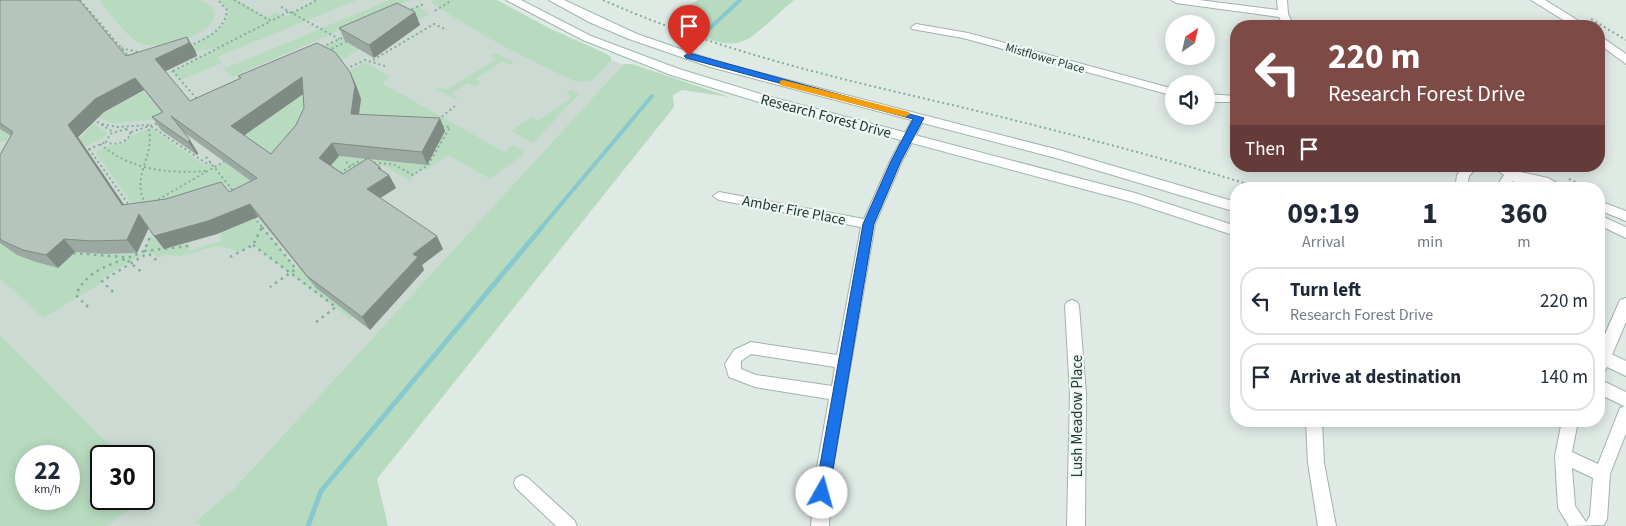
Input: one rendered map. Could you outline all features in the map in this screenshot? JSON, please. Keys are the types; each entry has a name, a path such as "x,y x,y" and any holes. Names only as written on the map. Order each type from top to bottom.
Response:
{"main road":[{"name":"Research Forest Drive","path":"512,0 587,38 674,72 763,99 1135,198 1230,229"},
{"name":"Research Forest Drive","path":"555,0 608,25 689,56 1127,172 1230,205"},
{"path":"1537,0 1571,20"},
{"path":"1605,43 1626,60"},
{"path":"1605,348 1626,304"},
{"path":"1605,361 1626,368"},
{"path":"1605,389 1626,400"}],"street":[{"path":"1176,0 1283,14"},
{"path":"1282,0 1283,14 1286,20"},
{"name":"Mistflower Place","path":"916,26 964,35 1165,91"},
{"path":"1215,98 1230,99"},
{"path":"820,526 822,479 868,224 919,118"},
{"path":"1517,172 1526,182"},
{"path":"1520,172 1546,182"},
{"name":"Amber Fire Place","path":"719,196 868,224"},
{"path":"1605,207 1626,216"},
{"path":"1605,223 1626,233"},
{"name":"Lush Meadow Place","path":"1072,306 1078,394 1076,526"},
{"path":"838,394 755,381 734,373 732,368 739,354 751,348 844,362"},
{"path":"1593,526 1598,519 1602,474 1626,413"},
{"path":"1314,427 1316,463 1327,526"},
{"path":"1569,427 1564,456 1567,508 1579,526"},
{"path":"1564,456 1602,474"},
{"path":"522,483 568,526"}],"path":[{"path":"80,0 133,61"},
{"path":"182,48 207,37 223,24 227,10 218,0"},
{"path":"234,0 271,21"},
{"path":"173,71 271,21 317,0"},
{"path":"435,11 452,0"},
{"path":"603,0 635,15 719,45 852,82 1177,162 1241,182"},
{"path":"400,14 424,4"},
{"path":"281,7 339,39"},
{"path":"373,60 434,24 447,30"},
{"path":"317,49 348,36"},
{"path":"321,53 346,42"},
{"path":"121,48 144,53"},
{"path":"346,70 361,60 373,60 385,66"},
{"path":"167,65 202,105"},
{"path":"191,103 204,97"},
{"path":"340,173 357,162 394,164 413,176 428,165 450,127 434,126 440,116 456,105"},
{"path":"86,114 113,132"},
{"path":"106,142 106,138 113,132 123,129 131,132 159,123"},
{"path":"102,124 149,126 206,163 211,163"},
{"path":"148,206 142,199 139,190 144,166 153,140 149,126"},
{"path":"81,153 106,142 110,144 122,143 130,136 131,132"},
{"path":"100,144 116,157 170,173 207,172"},
{"path":"89,149 129,205"},
{"path":"206,157 238,198"},
{"path":"141,209 225,161"},
{"path":"346,162 351,166"},
{"path":"252,215 296,269 270,287"},
{"path":"230,256 253,245 262,226"},
{"path":"88,307 77,296 78,288 98,270 144,250 150,237"},
{"path":"253,245 336,307 316,322"},
{"path":"113,292 102,281 149,252 189,246"},
{"path":"144,250 149,252 160,263"},
{"path":"67,252 125,258 143,273"}],"shaded area":[{"path":"0,0 485,0 576,45 638,71 218,526 0,526"}],"green space":[{"path":"99,0 201,0 212,7 215,16 211,24 193,36 170,44 147,45 134,40"},
{"path":"218,0 237,0 267,17 276,12 284,17 317,0 357,0 217,57 222,63 181,80 173,71 218,48 187,52 198,42 219,29 224,23 227,16 227,8"},
{"path":"389,0 410,0 232,77 224,69"},
{"path":"431,0 497,0 551,29 607,54 611,57 611,61 591,81 577,82 485,36 432,3"},
{"path":"698,0 794,0 751,37 736,43 726,43 706,38 672,15"},
{"path":"418,6 430,14 414,22 345,41 359,49 338,63 238,82"},
{"path":"495,53 514,62 510,65 503,61 475,79 481,82 475,86 468,83 452,93 458,97 455,99 436,89 439,87 446,90 497,59 491,55"},
{"path":"365,62 391,77 382,83 504,152 513,145 522,150 524,154 490,179 448,155 427,170 424,168 411,177 413,178 411,181 390,169 376,165 363,169 343,182 330,166 339,156 427,165 445,132 359,118 359,92 348,72"},
{"path":"624,64 632,64 730,97 682,90 673,95 674,107 377,479 388,526 200,526 202,524 194,523 234,489"},
{"path":"320,82 284,161 239,139"},
{"path":"571,90 578,95 533,143 511,131 531,117 538,121 572,97 566,93"},
{"path":"144,91 166,119 113,123 97,117"},
{"path":"61,100 68,105 29,138 14,159 9,171 6,183 29,173 28,184 5,194 9,214 20,230 36,241 56,248 99,254 137,253 140,256 101,279 103,282 43,318 0,278 0,240 17,231 8,222 0,226 0,223 7,220 0,209 0,164 15,140 0,142 0,129 12,137 17,134 0,122 0,112 14,124","holes":["19,233 31,242 14,252 2,244","33,244 48,250 33,261 18,255","53,251 72,255 58,267 40,263"]},
{"path":"93,123 108,133 102,139 68,154"},
{"path":"151,128 200,162 207,165 211,163 214,167 225,161 265,190 142,217 95,152 107,146 122,144 134,135"},
{"path":"255,218 296,269 299,267 353,317 350,319 253,245 237,253 229,248 220,247 184,255 166,254 159,258 152,253 143,253 150,237 156,237 164,249 189,243 189,251 221,241 222,232"},
{"path":"0,335 109,445 90,445 90,510 128,510 107,526 0,526"}],"building":[{"path":"0,0 79,0 126,56 187,37 189,43 155,59 190,101 241,78 238,76 317,43 335,52 350,72 355,86 351,114 440,118 422,152 332,143 319,158 343,174 368,158 389,175 367,189 437,236 413,254 418,257 362,317 307,276 250,204 208,221 154,236 139,214 127,240 92,241 64,239 46,255 23,250 0,239 0,155 13,132 0,123","holes":["302,77 304,108 296,125 271,154 231,126","135,78 163,112 152,117 188,142 190,140 171,116 257,178 229,192 221,182 166,199 122,205 68,125 95,99"]},
{"path":"397,3 415,12 369,45 339,28"}],"waterway":[{"path":"707,31 740,0"},
{"path":"541,228 652,96"},
{"path":"308,526 321,491 542,227"}],"slow traffic":[{"path":"783,83 905,114"}],"route":[{"path":"689,56 919,118 896,161 868,224 822,479 822,493"}]}
